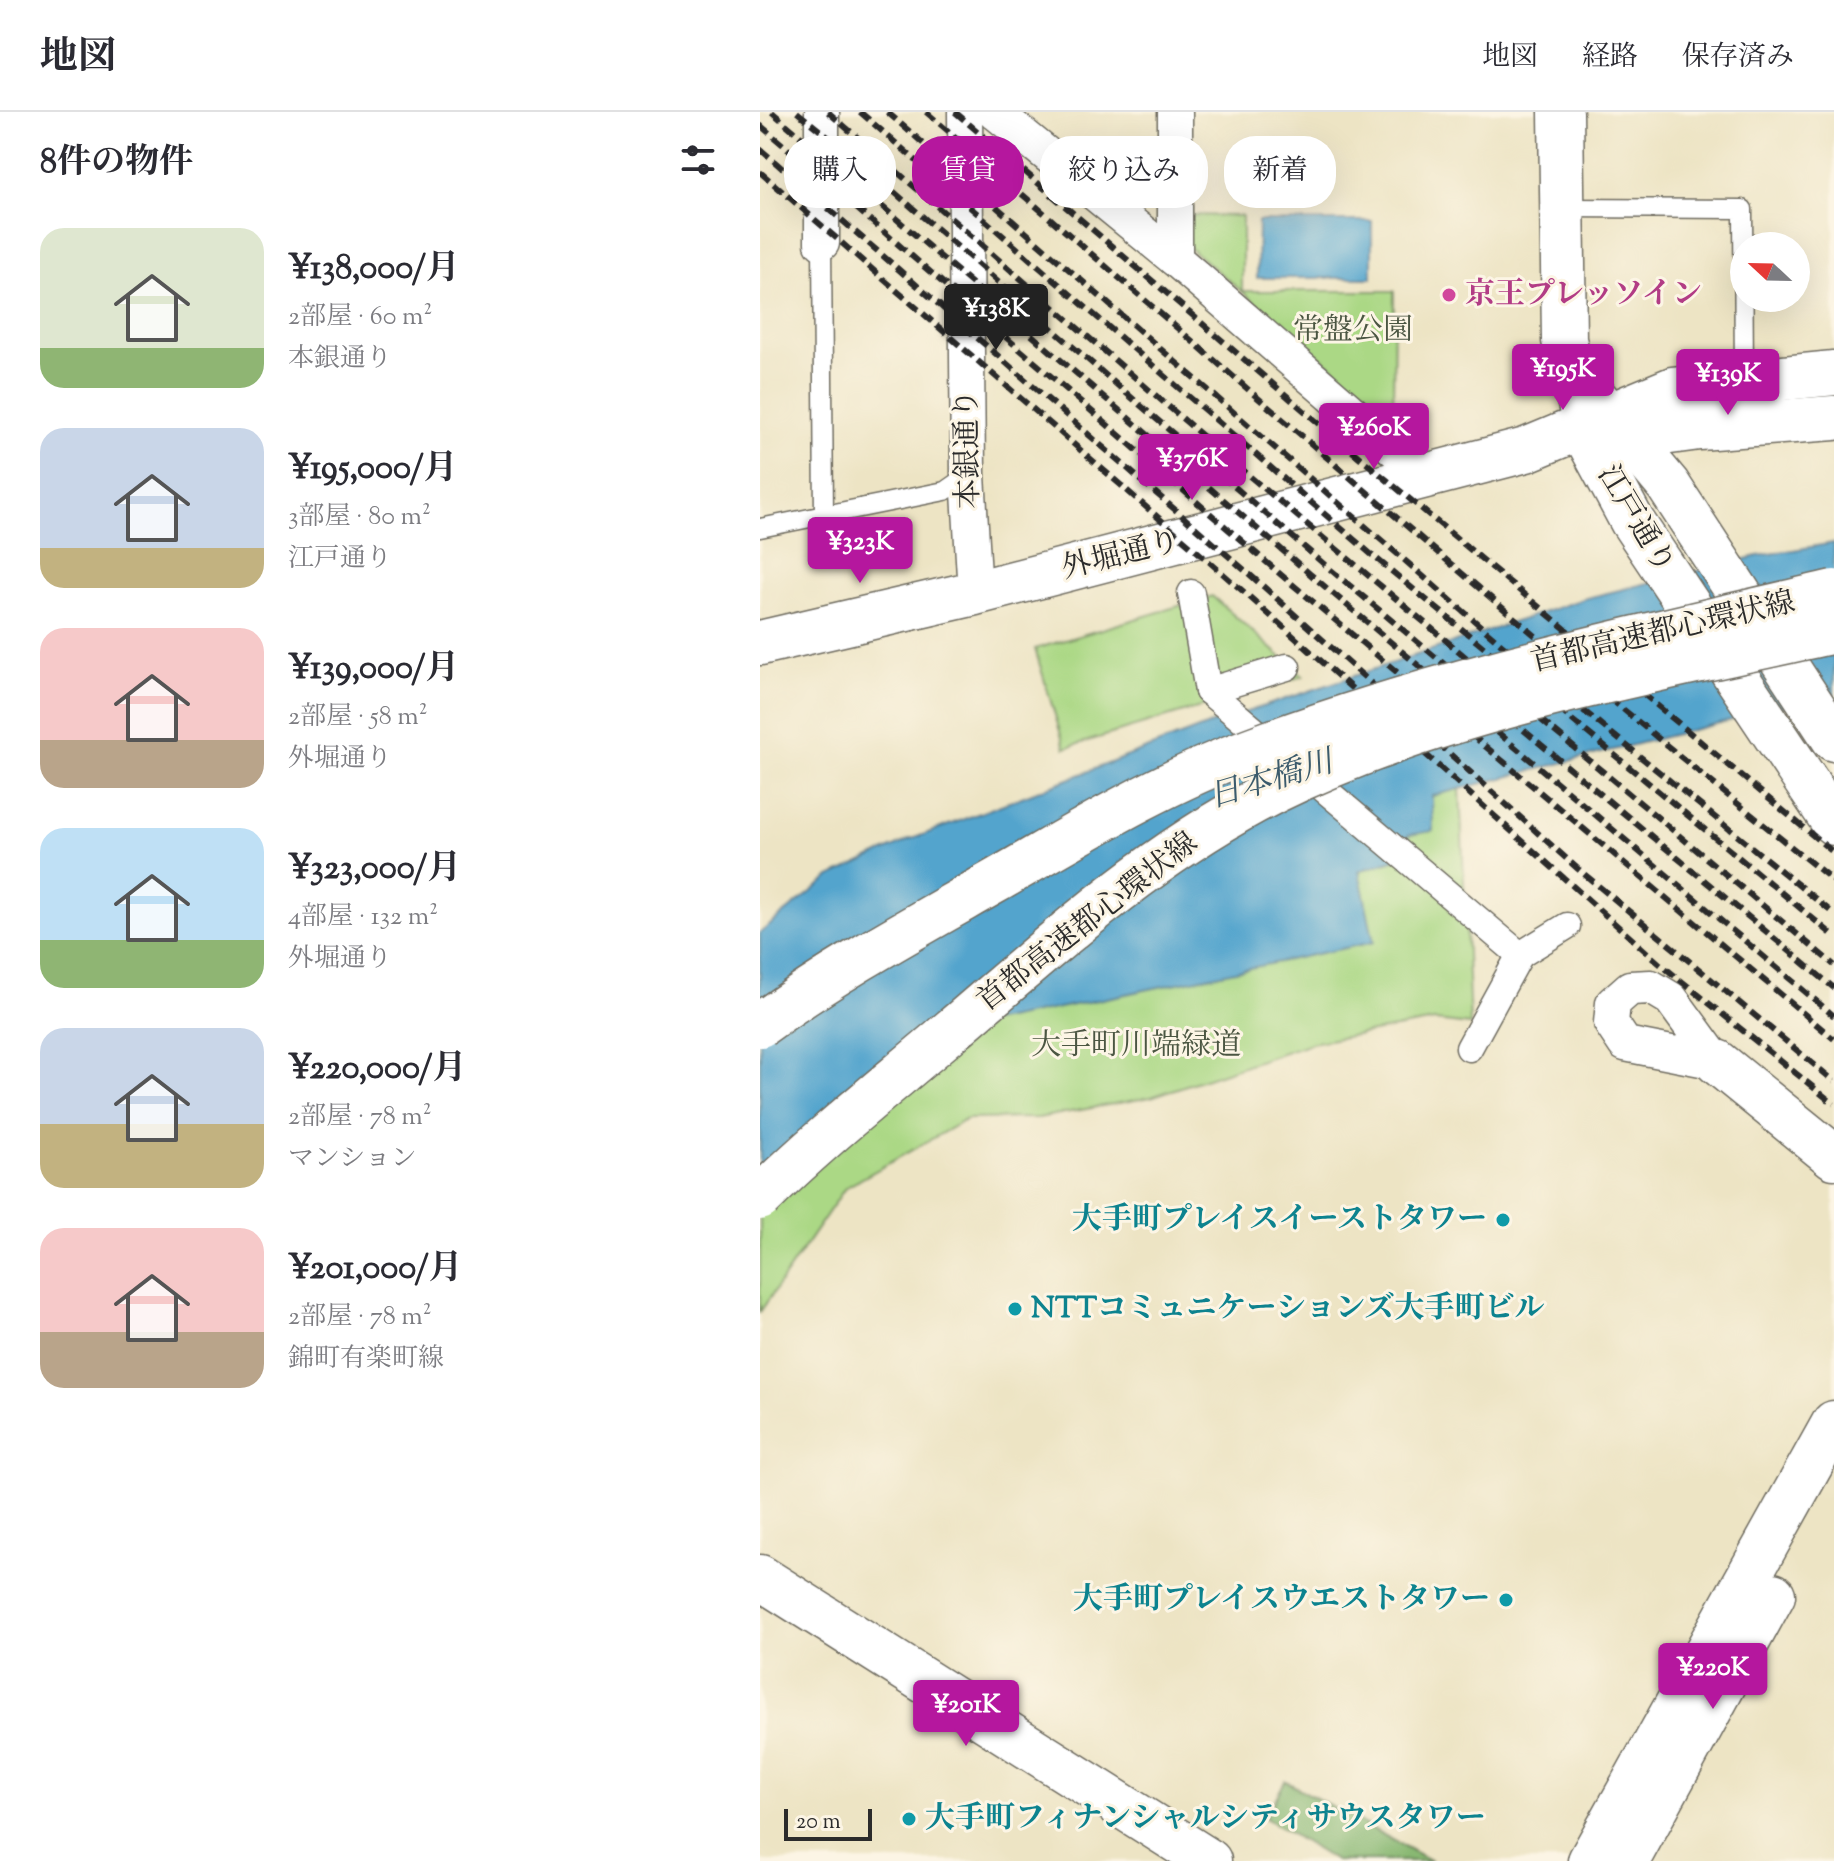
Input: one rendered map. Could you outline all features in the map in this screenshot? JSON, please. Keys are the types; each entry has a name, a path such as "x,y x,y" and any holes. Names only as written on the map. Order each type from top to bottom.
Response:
{"main road":[{"name":"江戸通り","path":"1561,112 1561,208 1568,364 1603,431 1632,521 1834,823"},
{"name":"外堀通り","path":"1603,431 1673,389 1834,373"},
{"name":"外堀通り","path":"760,643 975,593 1603,431 1834,418"},
{"name":"江戸通り","path":"1603,431 1716,553 1822,722"},
{"name":"首都高速都心環状線","path":"760,1025 849,965 1107,816 1186,776 1247,751 1356,714 1543,660 1834,592"},
{"name":"首都高速都心環状線","path":"760,1198 1074,926 1161,861 1296,781 1387,744 1560,693 1834,631"},
{"path":"1717,1062 1834,1157"},
{"path":"1590,1861 1834,1423"},
{"path":"1627,1861 1834,1484"},
{"path":"760,1577 1164,1849 1209,1861"}],"street":[{"path":"822,112 822,243"},
{"name":"本銀通り","path":"965,112 968,475 975,593"},
{"path":"995,112 1175,259 1426,477"},
{"path":"1175,112 1175,259"},
{"path":"1191,593 1208,691 1520,955"},
{"path":"1208,691 1287,667"},
{"path":"1469,1048 1520,955 1567,926"}],"lane":[{"path":"1561,208 1743,209 1744,382"},
{"path":"822,243 824,518"},
{"path":"760,528 824,518 945,491 968,475"}],"green space":[{"name":"常盤公園","path":"1187,215 1242,216 1242,291 1394,291 1393,417 1186,245"},
{"path":"1212,596 1303,676 1065,748 1035,649"},
{"name":"大手町川端緑道","path":"1460,788 1470,1025 1435,1021 1311,1043 1151,1097 1038,1118 967,1119 845,1188 760,1312 760,1175 918,1034 1373,942 1358,871 1408,855 1408,835 1433,830 1431,796"},
{"path":"1285,1781 1431,1861 1335,1861 1265,1818"}],"water":[{"path":"1258,221 1372,221 1372,278 1257,278"},
{"name":"日本橋川","path":"1834,543 1834,694 1432,796 1433,831 1408,835 1408,855 1359,871 1374,942 978,1025 760,1175 760,933 830,877 907,841 1214,723 1583,599 1758,556"}],"railway":[{"path":"772,112 1310,574 1834,1016"},
{"path":"797,112 863,165 1325,565 1834,988"},
{"path":"828,112 1235,464 1834,965"},
{"path":"860,112 1372,555 1834,936"},
{"path":"887,112 1499,642 1834,914"},
{"path":"926,112 1603,693 1834,881"},
{"path":"955,112 1315,420 1834,853"},
{"path":"760,125 1286,579 1834,1039"},
{"path":"760,149 1264,587 1578,869 1834,1081"},
{"path":"760,172 1244,592 1659,963 1834,1104"}],"place":[{"name":"京王プレッソイン","path":"1449,295"},
{"name":"大手町プレイスイーストタワー","path":"1503,1220"},
{"name":"NTTコミュニケーションズ大手町ビル","path":"1015,1309"},
{"name":"大手町プレイスウエストタワー","path":"1506,1600"},
{"name":"大手町フィナンシャルシティサウスタワー","path":"909,1819"}]}
